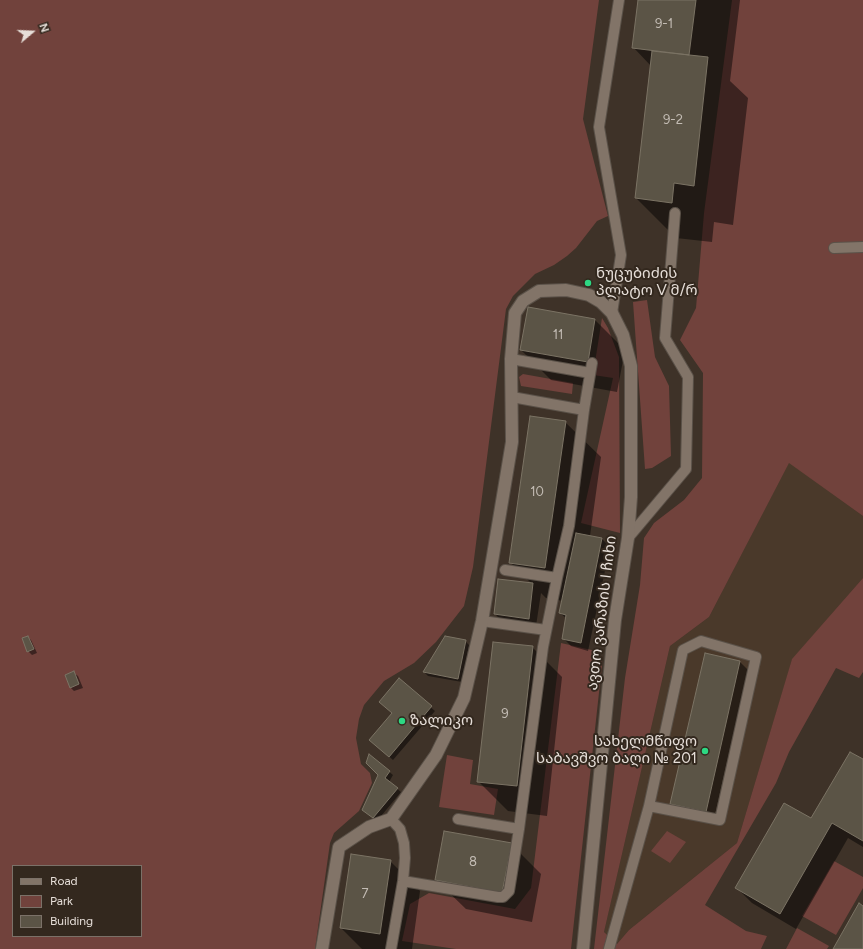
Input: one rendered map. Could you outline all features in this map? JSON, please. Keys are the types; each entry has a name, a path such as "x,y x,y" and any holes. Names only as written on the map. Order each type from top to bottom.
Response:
{"street":[{"name":"ავთო ვარაზის I ჩიხი","path":"511,359 515,313 523,301 539,291 566,290 589,295 601,302 612,313 623,335 631,366 631,497 628,538 615,620 584,949"},
{"path":"322,949 339,847 369,827 391,819 436,755 464,698 482,621 512,442 511,359"}],"lane":[{"path":"612,313 621,255 599,128 619,0"},
{"path":"628,538 686,469 688,377 664,338 674,213"},
{"path":"834,248 863,247"},
{"path":"403,881 498,898 503,897 509,891 546,630 569,526 591,368 511,359"},
{"path":"512,398 584,410"},
{"path":"505,570 557,578"},
{"path":"482,621 546,630"},
{"path":"609,949 649,806 683,650 701,641 756,657 720,820 649,806"},
{"path":"391,819 400,829 404,843 403,881 391,949"},
{"path":"458,819 519,829"}],"shaded area":[{"name":"სახელმწიფო საბავშვო ბაღი № 201","path":"789,462 863,516 863,578 792,660 737,843 629,930 617,944 604,932 670,646 709,617"}],"green space":[{"path":"0,0 599,0 583,119 608,216 597,221 576,248 567,256 554,265 535,274 513,296 506,309 473,567 464,606 436,642 414,663 384,681 364,705 359,719 356,738 361,764 370,773 372,783 359,811 334,833 330,843 315,949 0,949"},
{"path":"732,0 863,0 863,516 789,463 709,617 670,646 604,932 617,944 629,930 737,843 792,659 863,578 863,672 859,678 836,668 789,752 776,783 705,905 746,931 767,936 761,949 594,949 625,678 640,585 644,538 654,523 684,500 702,478 703,373 680,340 696,308 704,213"},
{"path":"647,300 655,357 669,386 671,456 652,468 645,469 633,302"},
{"path":"602,318 608,328 619,357 620,533 581,523 613,378 593,375"},
{"path":"523,374 573,383 572,394 521,386 519,377"},
{"path":"561,643 596,651 601,657 602,665 571,949 456,949 402,941 410,904 429,893 515,909 531,888"},
{"path":"447,755 473,760 470,784 498,789 494,815 439,807"},
{"path":"667,831 686,842 670,863 651,851"},
{"path":"834,861 863,877 863,888 836,935 802,916"},
{"path":"797,928 829,946 827,949 786,949"}],"building":[{"path":"638,0 696,0 689,55 632,48"},
{"path":"652,51 708,57 694,186 674,183 672,203 635,198"},
{"path":"528,307 595,319 588,362 520,350"},
{"path":"530,416 566,421 545,568 509,563"},
{"path":"576,533 602,538 581,643 562,639 566,615 559,613"},
{"path":"498,579 533,583 529,619 494,614"},
{"path":"28,636 34,649 27,652 22,638"},
{"path":"445,636 466,640 458,679 423,672"},
{"path":"493,642 533,646 517,786 477,782"},
{"path":"705,653 740,661 706,812 670,804"},
{"path":"74,671 79,684 70,688 65,675"},
{"name":"ზალიკო","path":"399,678 432,706 389,757 369,740 392,713 379,702"},
{"path":"850,752 863,759 863,841 832,823 780,914 735,888 784,803 811,818"},
{"path":"369,754 390,771 385,778 398,788 373,818 362,810 378,775 366,763"},
{"path":"444,831 512,843 502,893 435,880"},
{"path":"351,854 391,860 380,934 340,928"},
{"path":"859,903 863,906 863,949 833,949"}],"place":[{"name":"ნუცუბიძის პლატო V მ/რ","path":"588,283"},
{"name":"ზალიკო","path":"402,721"},
{"name":"სახელმწიფო საბავშვო ბაღი № 201","path":"705,751"}]}
